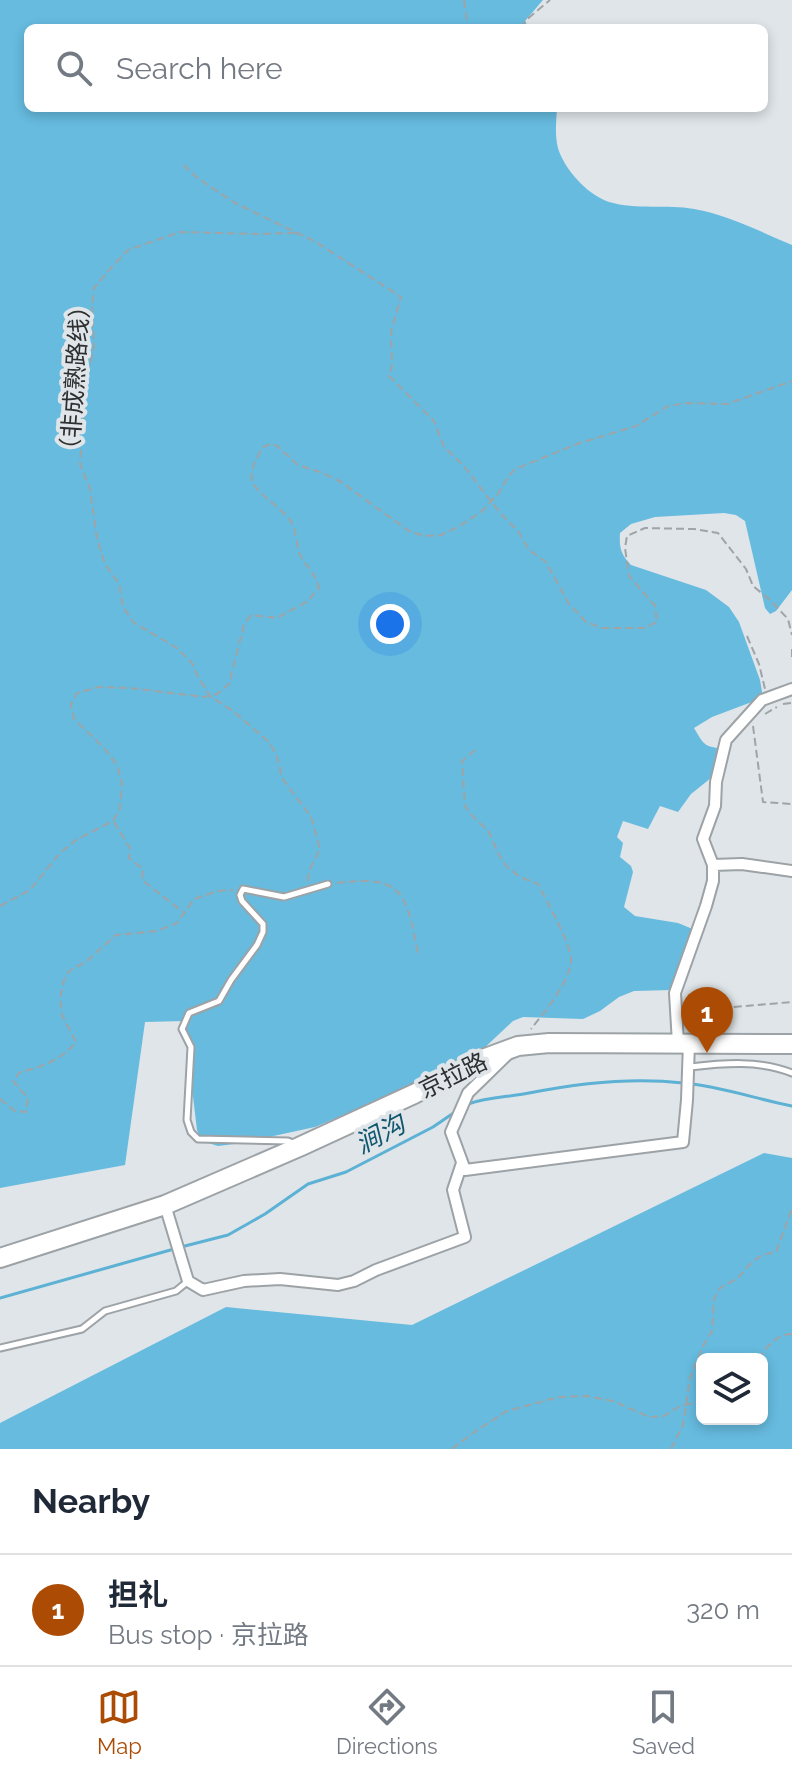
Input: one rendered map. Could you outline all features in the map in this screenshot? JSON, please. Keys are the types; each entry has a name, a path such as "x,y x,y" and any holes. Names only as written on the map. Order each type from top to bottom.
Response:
{"highway":[{"name":"京拉路","path":"0,1258 165,1205 299,1147 480,1060 518,1046 549,1043 792,1044"}],"street":[{"path":"518,1046 468,1093 451,1132 465,1170 683,1142 689,1067 675,993 713,881 713,865 703,839 715,806 716,782 726,740 762,700 792,689"},
{"path":"713,865 742,864 792,871"},
{"path":"165,1205 188,1281 203,1290 244,1281 280,1279 338,1285 465,1237 453,1190 463,1163"}],"lane":[{"path":"299,1147 288,1141 198,1139 191,1132 187,1120 191,1047 182,1029 189,1013 219,1001 263,932 263,924 242,901 240,895 243,889 284,897 328,884"},
{"path":"689,1067 730,1062 775,1067 792,1073"},
{"path":"0,1348 82,1329 105,1311 176,1291 188,1281"}],"path":[{"path":"464,0 467,24"},
{"path":"523,24 550,0"},
{"path":"183,165 235,203 316,242 401,297 391,332 392,365 389,376 434,421 444,447 518,531 529,550 546,562 569,604 586,622 602,628 644,628 657,622 655,606 629,576 625,548 627,536 645,528 694,529 718,533 746,569 753,586 788,619 792,635"},
{"name":"（非成熟路线）","path":"210,696 185,655 134,623 123,607 119,584 105,564 97,539 90,489 80,464 87,376 94,347 94,288 128,250 180,232 299,233"},
{"path":"0,906 30,890 60,853 76,840 113,821 120,809 122,783 117,765 74,719 71,704 77,693 99,687 204,697 217,694 229,684 244,625 251,615 277,618 308,601 319,588 316,576 299,552 292,521 254,486 253,465 263,447 271,444 277,446 298,465 341,482 409,531 424,536 441,535 481,512 515,469 577,444 636,426 668,406 727,404 792,381"},
{"path":"747,636 768,698"},
{"path":"792,649 792,659"},
{"path":"210,696 270,743 282,778 311,817 320,849 310,869 305,892"},
{"path":"752,721 763,802 792,804"},
{"path":"475,750 462,761 465,806 488,830 507,867 520,877 538,884 564,937 571,959 561,987 518,1046"},
{"path":"113,821 130,848 129,858 143,869 142,880 184,913"},
{"path":"328,884 378,882 397,889 408,905 418,953"},
{"path":"0,1099 15,1111 26,1112 28,1098 13,1081 20,1072 36,1069 69,1051 76,1042 62,1015 60,998 69,971 87,961 116,935 157,931 177,923 194,899 218,891 243,889"},
{"path":"677,1012 792,1002"},
{"path":"671,1449 683,1425 690,1378 712,1331 714,1299 720,1288 738,1278 762,1255 776,1252 792,1208"},
{"path":"762,1353 768,1345 785,1334 792,1334"},
{"path":"452,1449 507,1411 559,1397 586,1396 613,1401 649,1417 664,1416 680,1406 696,1403"}],"shaded area":[{"path":"0,0 543,0 525,21 527,24 24,24 24,112 557,112 556,139 561,156 569,170 594,195 630,206 684,208 719,215 792,245 792,590 770,614 765,608 745,521 736,515 655,517 631,524 620,533 621,550 631,565 706,590 729,607 739,622 762,692 757,700 712,717 694,728 706,745 728,749 711,778 691,794 678,812 660,806 648,829 623,821 617,837 623,843 620,857 631,866 633,872 624,907 635,916 678,923 695,930 679,982 671,990 634,991 583,1019 523,1017 513,1021 480,1052 455,1068 315,1127 218,1146 202,1141 197,1130 184,1021 145,1022 125,1165 0,1188"},
{"path":"764,1153 792,1158 792,1449 0,1449 0,1423 226,1307 412,1325"}],"waterway":[{"name":"涧沟","path":"468,1104 567,1086 644,1081 711,1087 792,1106"},
{"name":"涧沟","path":"181,1247 228,1235 308,1184 346,1172 433,1127 455,1112"},
{"name":"涧沟","path":"0,1298 174,1249"}],"place":[{"name":"担礼","path":"707,1053"}]}
